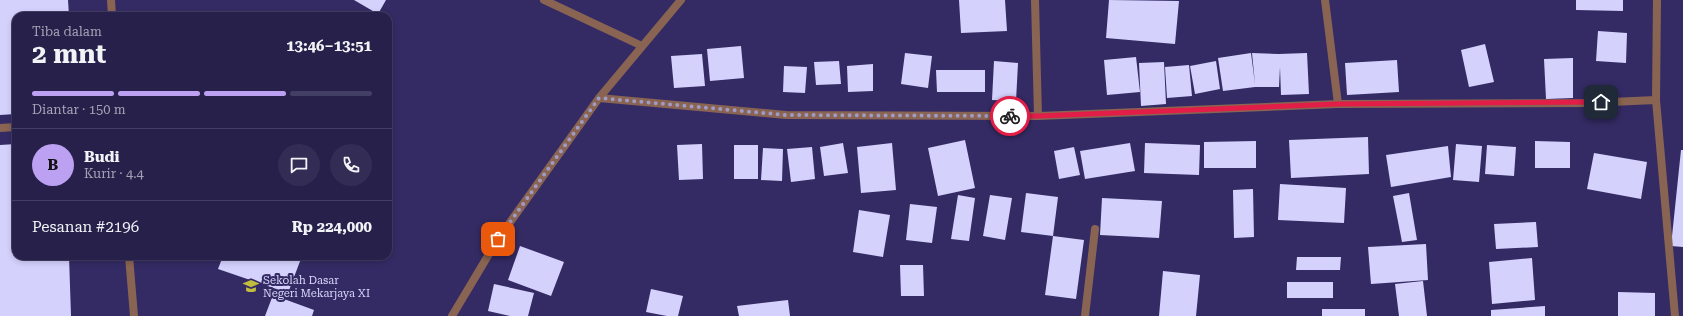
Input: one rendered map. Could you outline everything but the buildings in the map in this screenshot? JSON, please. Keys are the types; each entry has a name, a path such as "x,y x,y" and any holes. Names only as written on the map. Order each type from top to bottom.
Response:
{"street":[{"path":"111,0 112,12"},
{"path":"544,0 642,46"},
{"path":"452,316 498,239 599,98 681,0"},
{"path":"1035,0 1038,116"},
{"path":"1325,0 1338,104"},
{"path":"1657,0 1656,100 1675,316"},
{"path":"599,98 786,115 1038,116 1338,104 1588,103 1656,100"},
{"path":"0,128 12,127"},
{"path":"1085,316 1094,228"},
{"path":"129,260 134,316"}],"way so far":[{"path":"498,239 599,98 786,115 1010,116"}],"place":[{"name":"Sekolah Dasar Negeri Mekarjaya XI","path":"251,286"}],"route":[{"path":"1010,116 1338,104 1601,102"}]}
